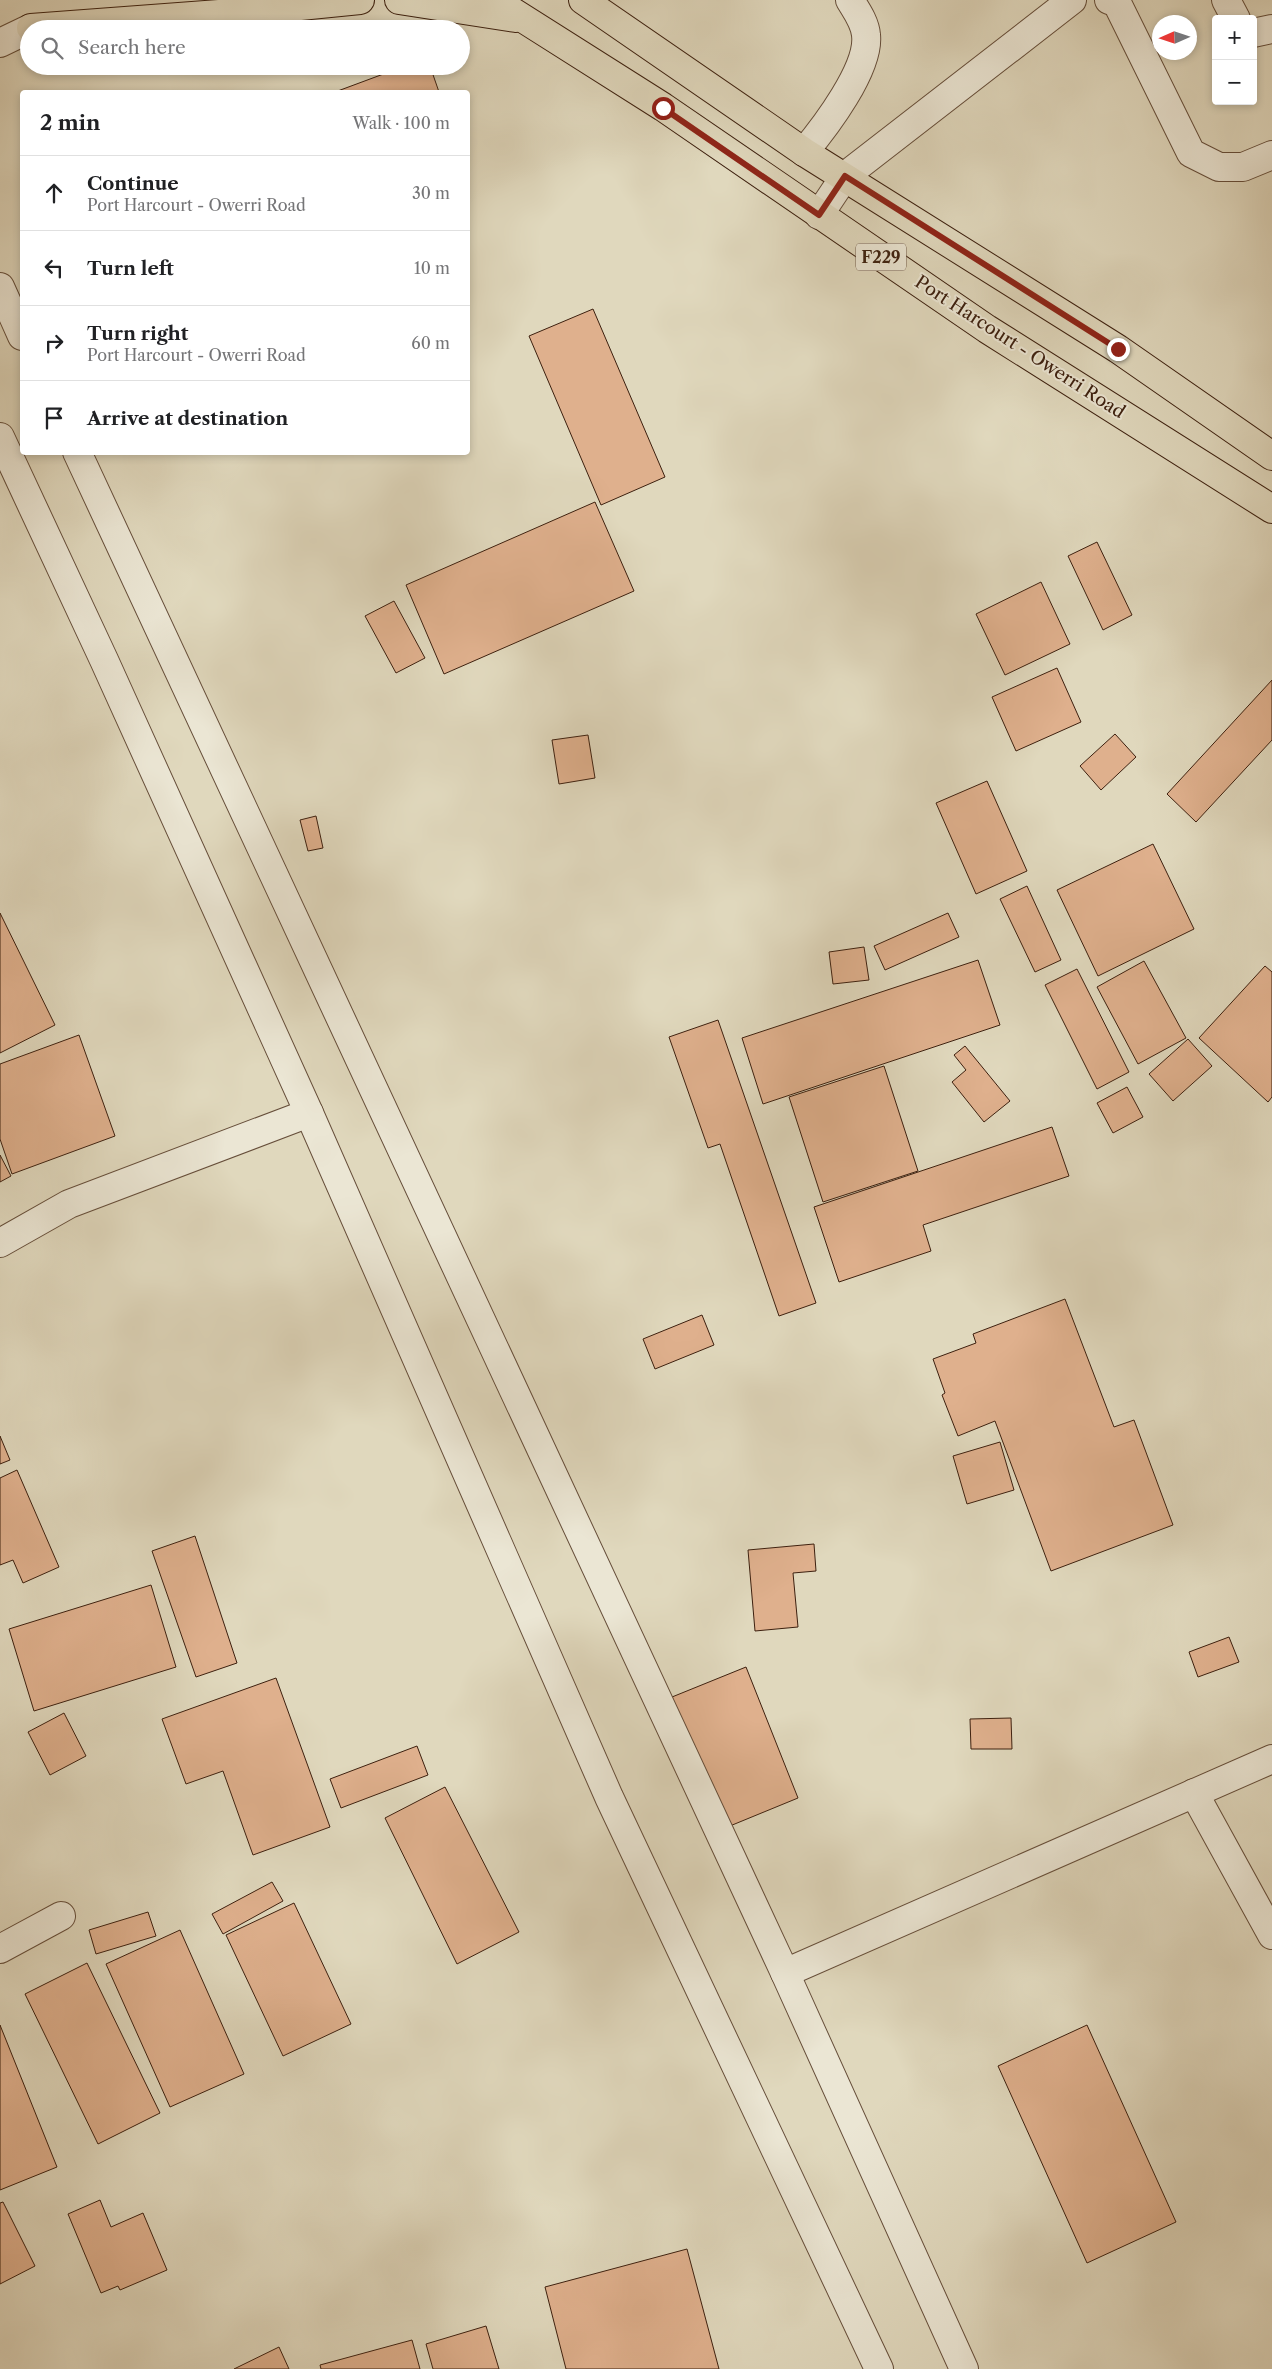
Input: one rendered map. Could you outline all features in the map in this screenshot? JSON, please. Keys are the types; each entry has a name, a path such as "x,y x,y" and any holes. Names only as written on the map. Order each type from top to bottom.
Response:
{"main road":[{"path":"138,20 360,0"},
{"path":"399,0 522,19"},
{"name":"Port Harcourt - Owerri Road","path":"494,0 663,108 987,329 1272,509"},
{"name":"F229","path":"589,2 804,152 1118,349 1272,456"}],"street":[{"path":"804,152 828,124 862,62 867,35 862,20 850,0"},
{"path":"819,215 845,176 1072,0"},
{"path":"1109,0 1117,3 1191,153 1219,167 1243,166 1272,155"},
{"path":"1226,0 1234,15"},
{"path":"1257,32 1272,30"},
{"path":"0,43 20,33"},
{"path":"0,287 20,332"},
{"path":"0,437 104,660 309,1113 609,1797 879,2369"},
{"path":"78,455 785,1972 964,2369"},
{"path":"0,1243 70,1204 309,1113"},
{"path":"785,1972 1272,1759"},
{"path":"1194,1793 1272,1935"},
{"path":"0,1949 61,1916"}],"building":[{"path":"381,75 433,75 438,90 340,90"},
{"path":"593,309 665,477 601,505 529,336"},
{"path":"595,502 634,591 444,674 406,585"},
{"path":"1097,542 1132,615 1103,630 1068,556"},
{"path":"1041,582 1070,644 1005,675 976,614"},
{"path":"394,601 425,658 396,673 365,616"},
{"path":"1057,668 1081,722 1016,751 992,697"},
{"path":"1272,680 1272,740 1196,822 1167,794"},
{"path":"1115,734 1136,757 1101,790 1080,766"},
{"path":"588,735 595,778 559,784 552,740"},
{"path":"987,781 1027,871 976,894 936,803"},
{"path":"316,816 323,848 308,851 300,820"},
{"path":"1153,844 1194,929 1098,976 1057,890"},
{"path":"1027,886 1061,960 1035,972 1000,899"},
{"path":"0,913 55,1025 0,1053"},
{"path":"948,913 959,937 885,970 874,946"},
{"path":"864,947 869,980 833,984 829,952"},
{"path":"978,960 1000,1025 763,1104 742,1038"},
{"path":"1144,961 1186,1038 1138,1064 1097,987"},
{"path":"1265,966 1272,972 1272,1097 1268,1102 1199,1038"},
{"path":"1077,969 1129,1072 1097,1089 1045,985"},
{"path":"718,1020 816,1303 779,1316 720,1144 708,1148 669,1037"},
{"path":"79,1035 115,1136 12,1174 0,1139 0,1064"},
{"path":"1188,1039 1212,1066 1173,1101 1149,1074"},
{"path":"965,1046 1010,1101 984,1122 952,1082 966,1070 954,1055"},
{"path":"884,1066 918,1171 823,1202 789,1097"},
{"path":"1127,1087 1143,1117 1113,1133 1097,1103"},
{"path":"1052,1127 1069,1176 923,1225 931,1251 839,1282 814,1207"},
{"path":"0,1155 11,1176 0,1182"},
{"path":"1065,1299 1114,1427 1134,1420 1173,1525 1051,1571 995,1421 958,1436 942,1395 945,1393 933,1359 976,1343 973,1334"},
{"path":"702,1315 714,1345 655,1369 643,1339"},
{"path":"0,1436 10,1460 0,1464"},
{"path":"1000,1442 1014,1490 967,1504 953,1456"},
{"path":"17,1470 59,1567 23,1583 13,1560 0,1565 0,1478"},
{"path":"195,1536 237,1663 196,1677 152,1551"},
{"path":"814,1544 816,1571 793,1573 798,1627 755,1631 748,1550"},
{"path":"151,1585 176,1667 34,1711 9,1629"},
{"path":"1229,1637 1239,1662 1198,1677 1189,1652"},
{"path":"746,1667 798,1798 725,1828 672,1697"},
{"path":"276,1678 330,1827 253,1855 223,1771 186,1784 162,1719"},
{"path":"64,1713 86,1756 50,1775 28,1732"},
{"path":"1011,1718 1012,1749 971,1749 970,1719"},
{"path":"417,1746 428,1775 341,1808 330,1779"},
{"path":"445,1787 519,1932 457,1964 385,1818"},
{"path":"272,1882 283,1901 223,1934 212,1914"},
{"path":"294,1903 351,2024 283,2056 226,1935"},
{"path":"148,1912 156,1936 96,1954 89,1930"},
{"path":"180,1930 244,2074 170,2107 106,1964"},
{"path":"87,1963 160,2113 98,2144 25,1994"},
{"path":"0,2025 57,2167 0,2190"},
{"path":"1087,2025 1176,2222 1087,2263 998,2066"},
{"path":"100,2200 111,2227 143,2213 167,2270 120,2290 118,2286 101,2293 68,2214"},
{"path":"3,2202 35,2266 0,2284 0,2203"},
{"path":"687,2249 719,2369 566,2369 545,2287"},
{"path":"486,2326 499,2369 433,2369 426,2344"},
{"path":"412,2340 420,2369 321,2369 320,2365"},
{"path":"279,2347 289,2369 234,2369"}],"route":[{"path":"663,108 819,215 845,176 1118,349"}]}
